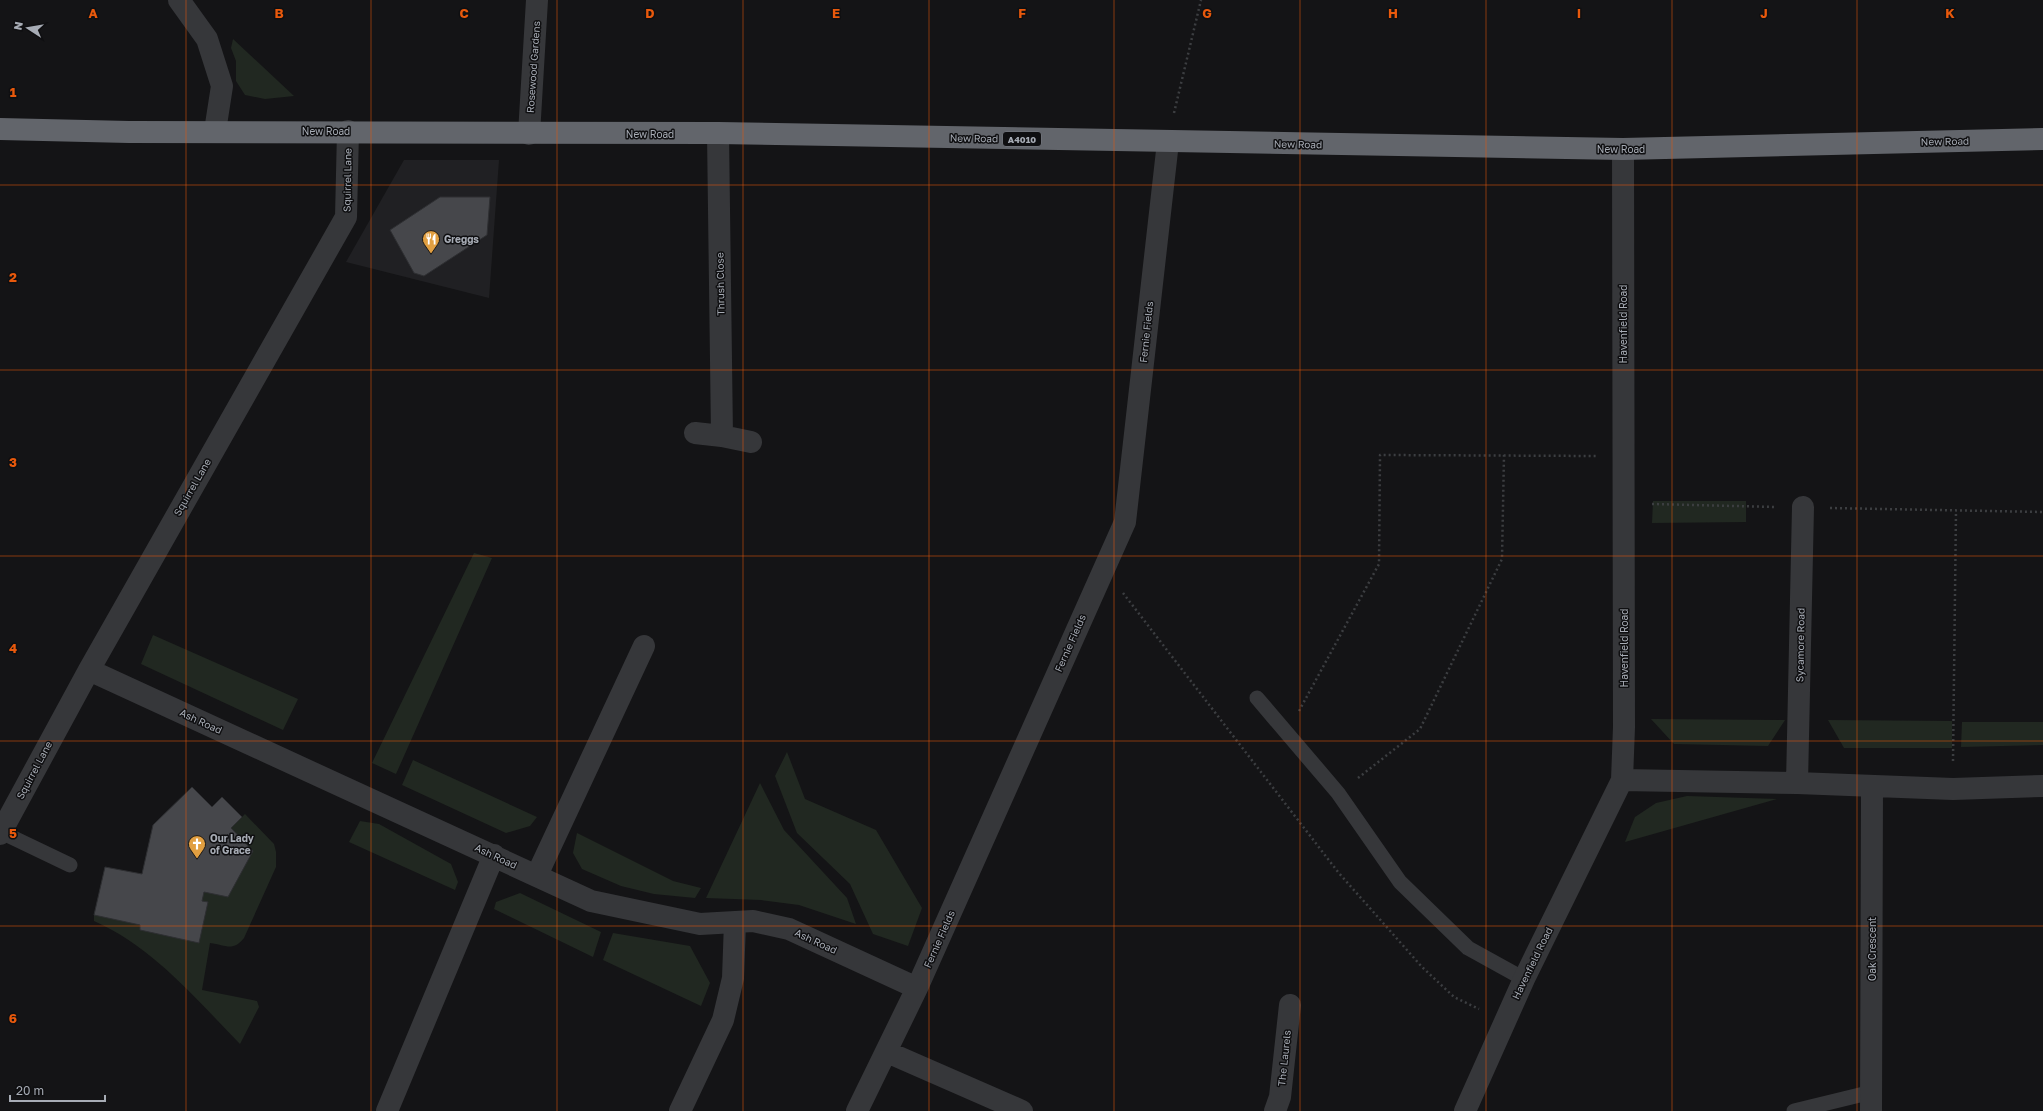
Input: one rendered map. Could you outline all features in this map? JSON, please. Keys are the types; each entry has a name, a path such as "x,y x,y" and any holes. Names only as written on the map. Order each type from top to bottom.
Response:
{"highway":[{"name":"New Road","path":"0,129 348,131 529,134 718,133 1623,149 2043,139"}],"street":[{"path":"179,0 206,39 222,86 215,131"},
{"name":"Rosewood Gardens","path":"529,134 537,0"},
{"name":"Squirrel Lane","path":"1,833 89,670 346,217 348,131"},
{"name":"Thrush Close","path":"718,133 722,436"},
{"name":"Fernie Fields","path":"857,1111 917,988 1103,568 1125,522 1168,142"},
{"name":"Havenfield Road","path":"1464,1111 1524,980 1622,780 1623,149"},
{"path":"695,433 722,436 751,442"},
{"name":"Sycamore Road","path":"1797,783 1803,507"},
{"path":"537,875 644,646"},
{"name":"Ash Road","path":"89,670 494,855 591,901 700,924 753,921 789,929 917,988"},
{"path":"1622,780 1797,783 1953,789 2043,786"},
{"name":"Oak Crescent","path":"1871,1102 1872,787"},
{"path":"387,1111 494,855"},
{"path":"680,1111 722,1020 733,978 735,922"},
{"name":"The Laurels","path":"1275,1111 1280,1097 1290,1005"},
{"path":"887,1052 1022,1111"}],"lane":[{"path":"1257,698 1338,793 1400,882 1468,948 1524,980"},
{"path":"1,833 70,865"},
{"path":"1794,1111 1871,1102"}],"path":[{"path":"1168,142 1201,0"},
{"path":"1287,733 1379,564 1380,455 1623,456"},
{"path":"1338,793 1420,729 1502,559 1504,455"},
{"path":"1623,503 2043,512"},
{"path":"1953,789 1956,511"},
{"path":"1103,568 1338,872 1422,967 1454,997 1505,1022"}],"shaded area":[{"path":"233,39 294,96 265,99 245,95 236,81 236,61 231,48"},
{"path":"404,160 499,160 489,298 346,262"},
{"path":"1653,501 1746,501 1746,522 1652,523"},
{"path":"474,553 492,558 396,774 372,763"},
{"path":"153,635 298,699 283,730 141,664"},
{"path":"1651,719 1785,720 1768,746 1674,744"},
{"path":"1828,720 1952,721 1952,748 1844,748"},
{"path":"1962,722 2043,722 2043,745 1961,747"},
{"path":"787,752 805,799 876,830 922,908 908,946 873,934 850,884 797,833 775,776"},
{"path":"413,760 537,817 530,826 506,833 402,785"},
{"path":"760,783 784,830 847,898 856,924 799,905 761,900 706,898"},
{"path":"1687,796 1777,799 1625,842 1635,817 1656,803"},
{"path":"245,814 274,844 276,852 276,867 244,938 233,946 210,943 202,990 257,1001 259,1007 240,1044 190,992 154,959 115,932 94,921 94,915 140,925 140,930 199,943 208,903 202,901 204,892 228,897 253,851 231,828"},
{"path":"360,821 379,824 451,864 458,882 455,890 349,842"},
{"path":"577,833 673,881 701,888 695,898 654,894 621,886 582,869 573,853"},
{"path":"520,893 601,932 593,957 494,909 496,902"},
{"path":"613,933 690,946 710,983 701,1006 603,960"}],"building":[{"name":"Greggs","path":"440,197 490,197 487,235 424,276 414,273 390,230"},
{"name":"Our Lady of Grace","path":"192,787 212,807 222,797 242,817 231,828 253,851 228,897 204,892 202,901 208,902 199,943 140,930 140,925 94,915 105,867 142,874 153,825"}],"place":[{"name":"Greggs","path":"431,254"},
{"name":"Our Lady of Grace","path":"197,859"}]}
